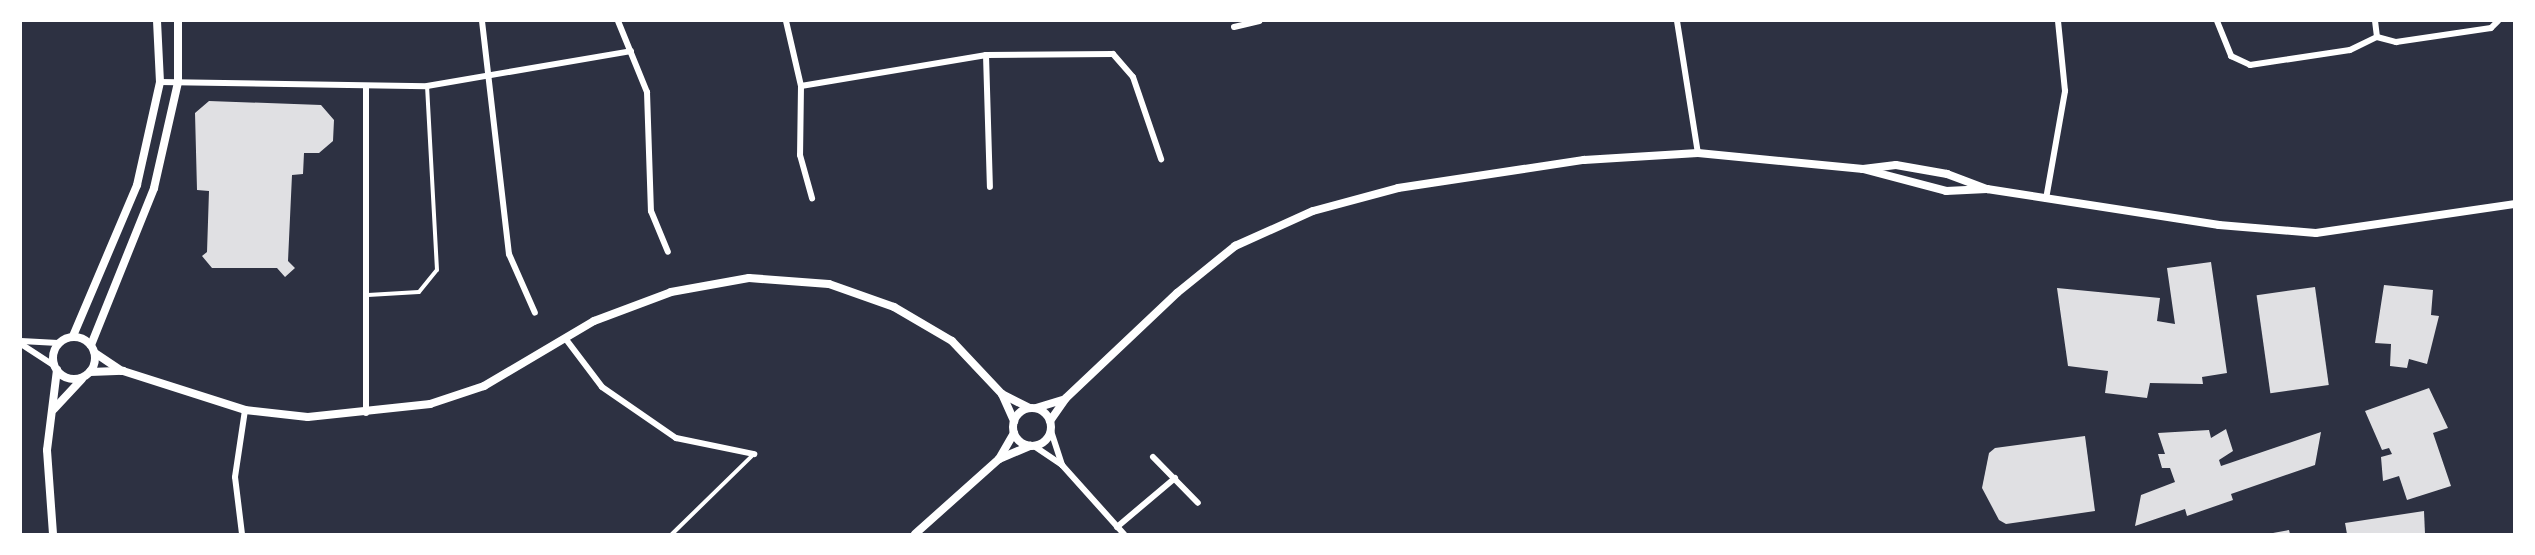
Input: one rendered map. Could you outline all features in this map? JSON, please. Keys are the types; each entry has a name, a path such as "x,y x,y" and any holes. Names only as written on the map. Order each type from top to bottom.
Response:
{"street":[{"path":"21,343 58,343 73,336 137,185 160,82 157,21"},
{"path":"90,372 93,349 154,188 178,81 178,21"},
{"path":"482,21 509,254 535,313"},
{"path":"618,21 647,92 651,211 668,252"},
{"path":"786,21 801,86 800,154 812,198"},
{"path":"1234,27 1258,21"},
{"path":"1677,21 1698,153"},
{"path":"2046,199 2065,91 2058,21"},
{"path":"2217,21 2231,56 2250,65 2350,50 2377,37 2396,42 2491,28 2498,21"},
{"path":"2375,21 2377,37"},
{"path":"160,82 427,86 632,51"},
{"path":"801,86 986,55 1113,54 1133,76 1161,159"},
{"path":"986,55 990,187"},
{"path":"366,86 368,295 366,413"},
{"path":"1062,465 1050,421 1066,398 1176,293 1235,246 1313,211 1398,188 1538,167 1698,153 1863,169 1920,186 1987,189 2219,225 2316,233 2514,204"},
{"path":"1863,169 1896,165 1923,169 1987,189"},
{"path":"1920,186 1923,169"},
{"path":"73,336 123,371 245,410 308,417 366,413 430,404 484,386 594,321 671,292 749,278 829,284 894,307 952,341 1002,394 1014,421 1014,433 999,459 915,534"},
{"path":"565,338 602,387 676,438 754,454"},
{"path":"21,343 55,367 66,378 82,378"},
{"path":"53,534 47,450 54,410 58,343"},
{"path":"54,410 90,372 123,371"},
{"path":"1002,394 1033,408 1050,421"},
{"path":"1014,421 1033,408 1066,398"},
{"path":"242,534 236,477 245,410"},
{"path":"999,459 1032,446 1051,431"},
{"path":"1014,433 1062,465 1124,534"},
{"path":"1153,457 1198,503"},
{"path":"1117,527 1175,478"}],"lane":[{"path":"368,295 419,292 436,270 427,86"},
{"path":"672,534 754,454"}],"building":[{"path":"209,101 321,105 334,120 333,141 319,153 304,153 303,174 292,175 288,261 295,268 285,277 277,268 212,268 202,256 207,252 209,191 197,190 195,113"},
{"path":"2211,262 2227,373 2202,377 2203,384 2150,383 2147,398 2105,393 2108,371 2068,366 2057,288 2160,298 2157,321 2175,324 2167,268"},
{"path":"2384,285 2433,290 2431,315 2439,316 2427,364 2409,359 2407,368 2390,366 2391,344 2375,343"},
{"path":"2315,287 2329,385 2270,393 2257,295"},
{"path":"2429,388 2448,428 2433,433 2451,486 2407,500 2399,476 2383,481 2381,457 2392,454 2389,448 2382,450 2365,411"},
{"path":"2226,429 2233,451 2219,460 2221,466 2321,432 2315,465 2231,494 2233,500 2187,516 2185,509 2135,526 2141,495 2175,482 2170,468 2162,468 2158,454 2165,454 2158,433 2209,430 2211,438"},
{"path":"2085,436 2095,511 2006,524 1999,520 1982,488 1989,453 1995,448"},
{"path":"2424,511 2425,534 2347,534 2345,523"},
{"path":"2289,530 2290,534 2273,534 2273,533"}]}
